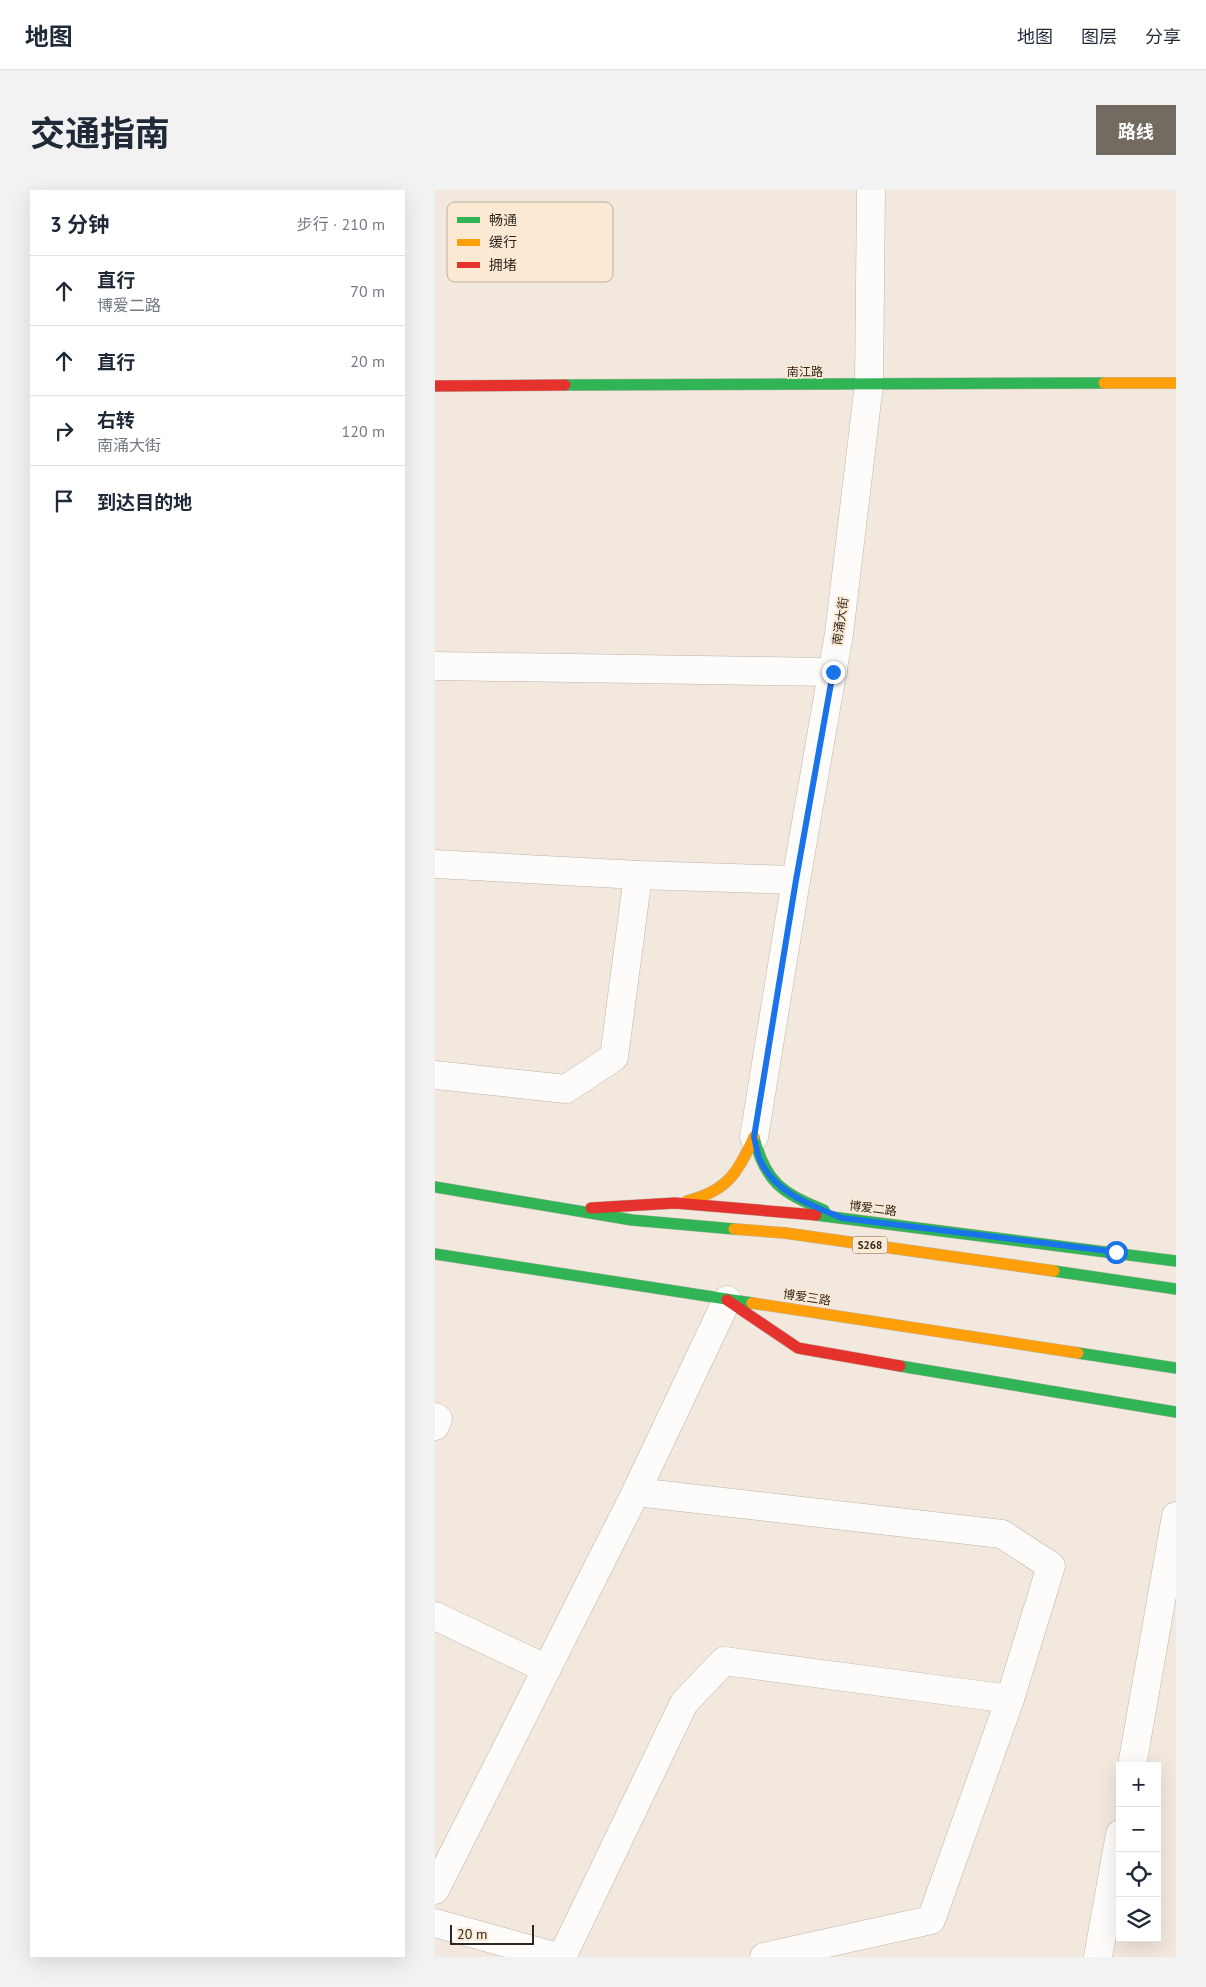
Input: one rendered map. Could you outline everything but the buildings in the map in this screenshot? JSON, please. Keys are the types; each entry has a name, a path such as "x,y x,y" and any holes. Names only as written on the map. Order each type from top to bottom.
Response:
{"main road":[{"name":"南江路","path":"435,386 1176,383"},
{"path":"675,1203 705,1197 724,1187 743,1163 754,1137"},
{"path":"754,1137 760,1160 776,1183 799,1200 842,1218"},
{"name":"S268","path":"435,1187 632,1220 785,1233 1176,1289"},
{"name":"博爱二路","path":"564,1209 675,1203 842,1218 1176,1261"},
{"name":"博爱三路","path":"435,1254 727,1300 933,1329 1176,1368"},
{"path":"727,1300 798,1348 1176,1412"}],"street":[{"name":"南涌大街","path":"754,1137 839,634 869,384 871,190"},
{"path":"435,666 833,672"},
{"path":"435,864 638,876 796,880"},
{"path":"435,1075 566,1089 615,1057 638,876"},
{"path":"435,1890 636,1492 727,1300"},
{"path":"435,1417 438,1420 435,1426"},
{"path":"636,1492 1003,1534 1051,1566 1010,1699 931,1920 764,1957"},
{"path":"1133,1762 1176,1516"},
{"path":"435,1616 547,1669"},
{"path":"562,1957 684,1703 724,1661 1010,1699"},
{"path":"1098,1957 1117,1852"},
{"path":"435,1923 557,1957"}],"traffic: fast":[{"path":"565,385 1104,383"},
{"path":"754,1137 764,1165 777,1184 797,1198 824,1210"},
{"path":"435,1187 632,1220 734,1229"},
{"path":"816,1215 1176,1261"},
{"path":"435,1254 752,1303"},
{"path":"1054,1271 1176,1289"},
{"path":"1078,1353 1176,1368"},
{"path":"900,1366 1176,1412"}],"traffic: slow":[{"path":"1104,383 1176,383"},
{"path":"687,1201 701,1197 722,1186 742,1161 754,1137"},
{"path":"734,1229 785,1233 1054,1271"},
{"path":"752,1303 1078,1353"}],"traffic: jam":[{"path":"435,386 565,385"},
{"path":"591,1208 675,1203 816,1215"},
{"path":"727,1300 798,1348 900,1366"}],"route":[{"path":"833,672 796,880 754,1137 760,1160 776,1183 799,1200 842,1218 1116,1252"}]}
